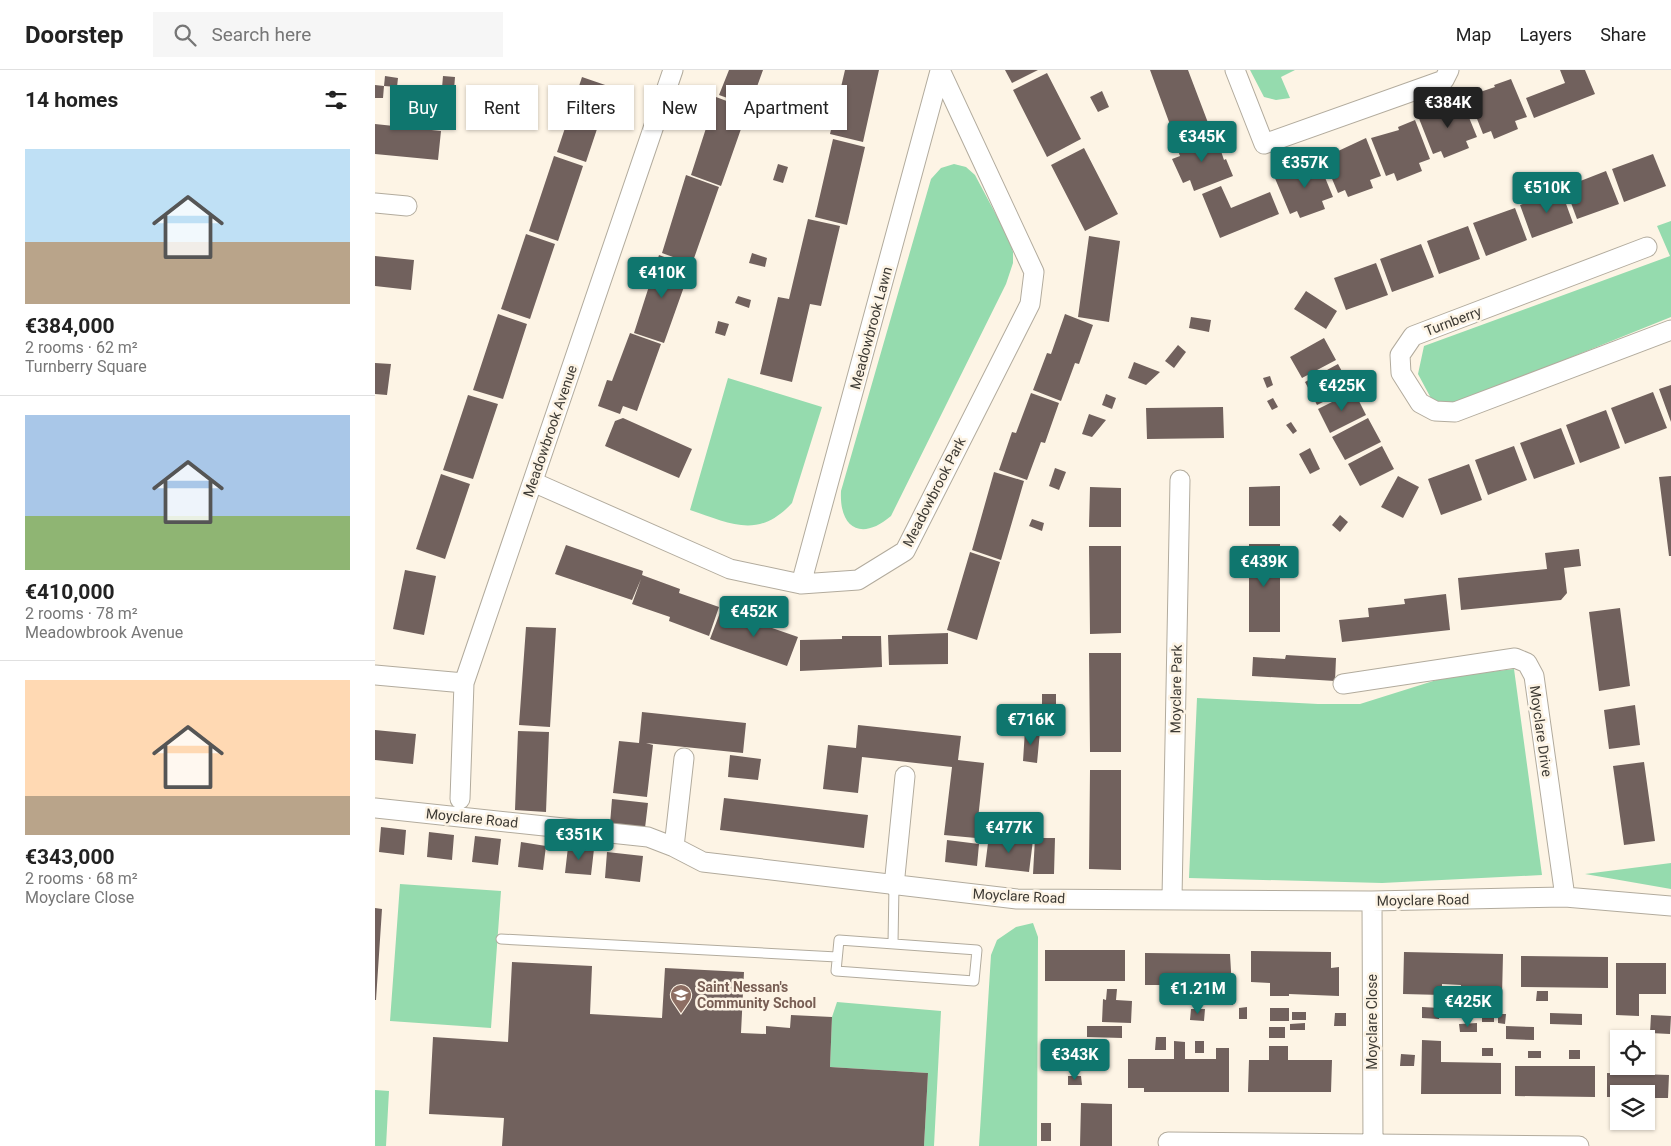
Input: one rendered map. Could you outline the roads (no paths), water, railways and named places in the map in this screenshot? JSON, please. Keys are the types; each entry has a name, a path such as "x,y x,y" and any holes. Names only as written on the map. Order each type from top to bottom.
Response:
{"street":[{"name":"Meadowbrook Avenue","path":"460,799 464,683 673,70"},
{"name":"Meadowbrook Park","path":"533,482 730,569 801,584 858,580 905,551 1030,304 1034,272 940,70"},
{"name":"Meadowbrook Lawn","path":"801,584 940,70"},
{"path":"1235,70 1264,144 1444,80 1449,70"},
{"path":"375,203 407,206"},
{"name":"Turnberry","path":"1647,247 1413,336 1400,355 1401,373 1421,403 1435,411 1455,412 1671,330"},
{"name":"Moyclare Park","path":"1171,898 1180,480"},
{"name":"Moyclare Drive","path":"1343,684 1515,658 1527,663 1533,676 1565,898"},
{"path":"375,675 464,683"},
{"path":"674,847 684,758"},
{"path":"895,886 905,776"},
{"name":"Moyclare Road","path":"375,808 647,837 674,847 703,862 1017,899 1171,898 1372,901 1565,898 1671,906"},
{"name":"Moyclare Close","path":"1372,901 1373,1144"},
{"path":"1168,1142 1579,1146"}],"lane":[{"path":"893,943 895,886"},
{"path":"501,939 837,957"},
{"path":"839,940 893,943 977,950 974,981 836,971 839,940"}],"place":[{"name":"Saint Nessan's Community School","path":"681,1014"}]}
